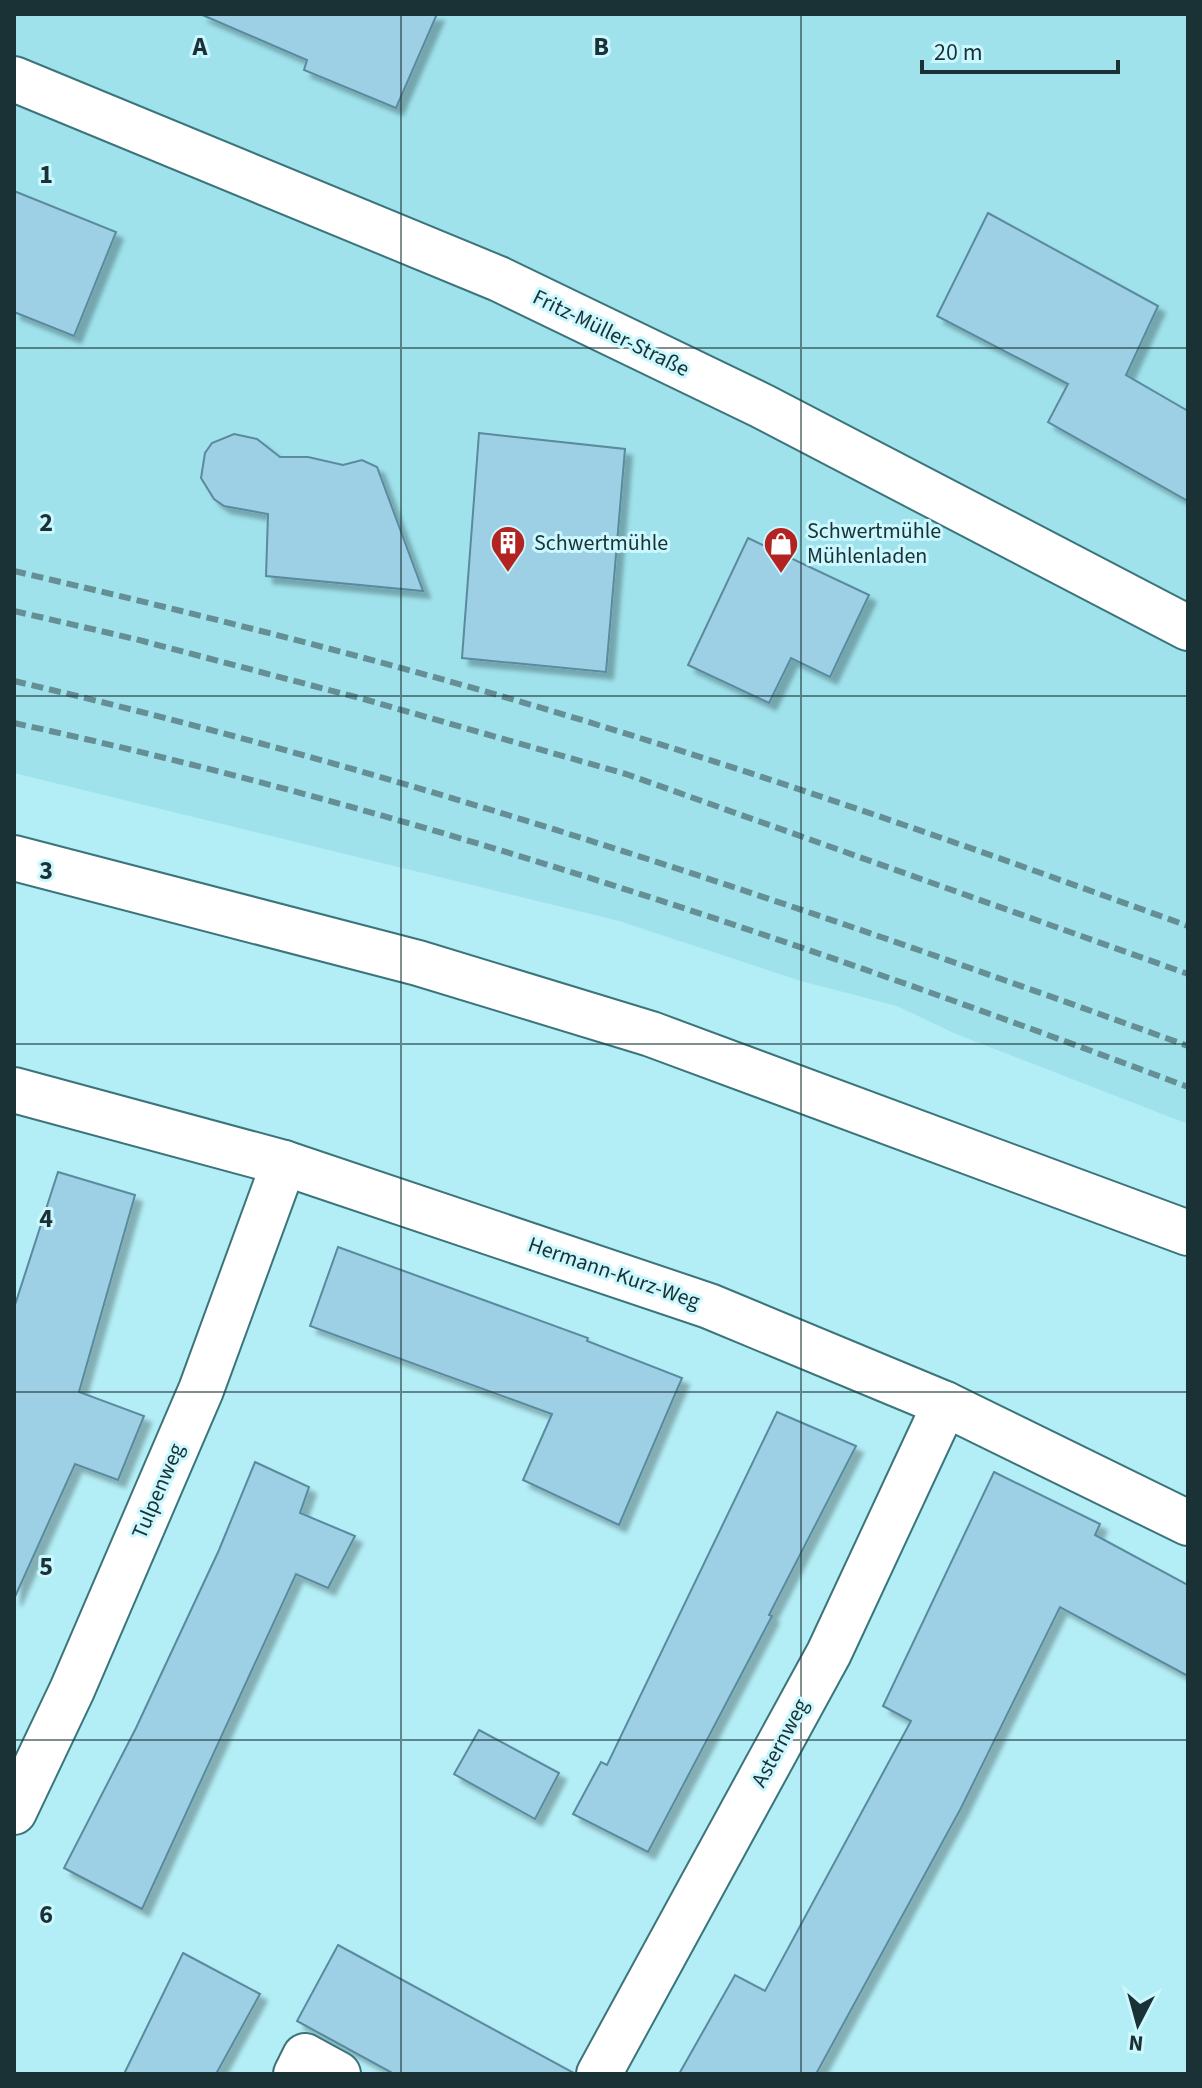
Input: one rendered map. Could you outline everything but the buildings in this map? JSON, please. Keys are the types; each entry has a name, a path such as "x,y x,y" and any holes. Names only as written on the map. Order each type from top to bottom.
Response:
{"street":[{"name":"Fritz-Müller-Straße","path":"14,79 499,279 762,406 1188,628"},
{"path":"14,858 418,963 651,1034 1188,1233"},
{"name":"Hermann-Kurz-Weg","path":"14,1090 284,1163 709,1306 945,1404 1188,1523"},
{"name":"Tulpenweg","path":"14,1812 72,1690 201,1390 284,1163"},
{"name":"Asternweg","path":"599,2074 829,1653 945,1404"},
{"path":"296,2074 305,2056 338,2074"}],"shaded area":[{"path":"14,14 1188,14 1188,1124 956,1034 897,1006 801,981 619,921 14,773"}],"railway":[{"path":"14,571 328,648 563,714 846,805 1188,926"},
{"path":"14,611 135,639 367,700 626,774 1188,974"},
{"path":"14,681 163,718 460,800 753,894 1188,1046"},
{"path":"14,723 313,796 461,838 754,931 1188,1087"}],"place":[{"name":"Schwertmühle","path":"508,574"},
{"name":"Schwertmühle Mühlenladen","path":"781,575"}]}
